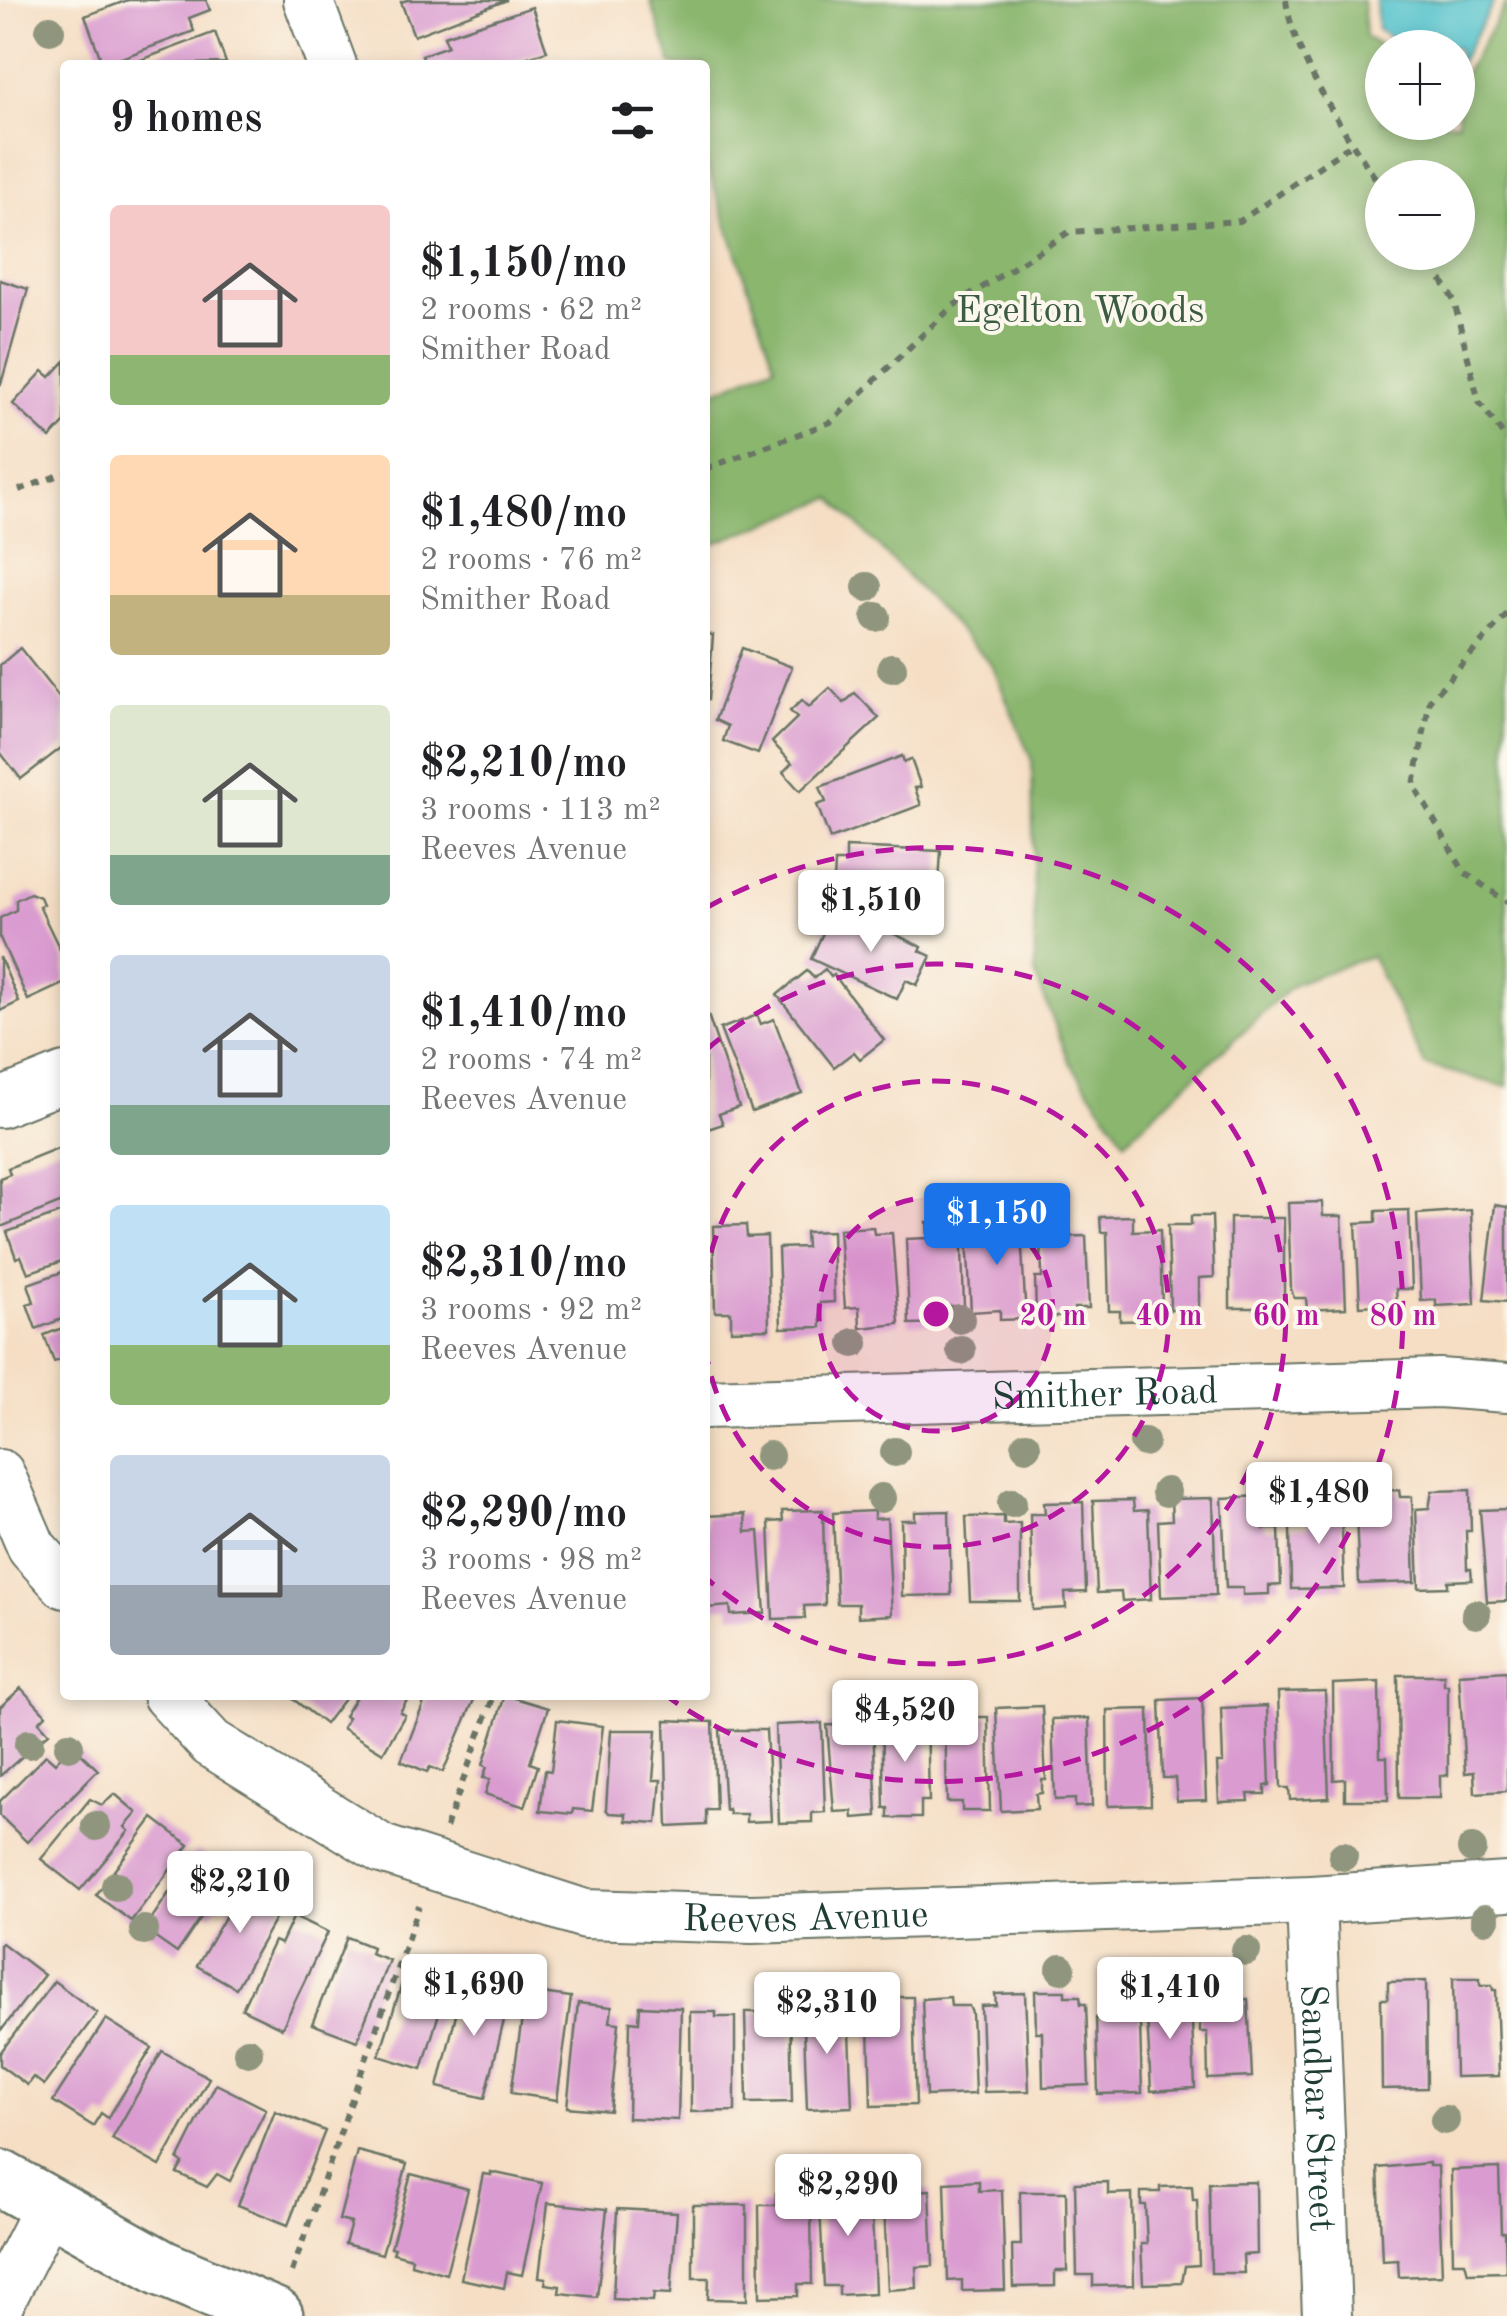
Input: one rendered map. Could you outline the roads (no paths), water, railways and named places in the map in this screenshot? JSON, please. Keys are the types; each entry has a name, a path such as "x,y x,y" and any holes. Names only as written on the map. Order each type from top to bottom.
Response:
{"street":[{"path":"308,0 330,60"},
{"path":"0,1103 60,1079"},
{"name":"Smither Road","path":"710,1404 1439,1383 1507,1388"},
{"path":"0,1474 32,1548 60,1579"},
{"name":"Reeves Avenue","path":"172,1700 211,1742 382,1849 585,1914 752,1920 1311,1900 1507,1887"},
{"name":"Sandbar Street","path":"1311,1900 1327,2316"},
{"path":"0,2178 162,2268 282,2297"},
{"path":"0,2302 49,2205"}],"water":[{"path":"1376,0 1495,0 1475,35 1475,30 1378,30"}],"park label":[{"name":"Egelton Woods","path":"1080,309"}]}
